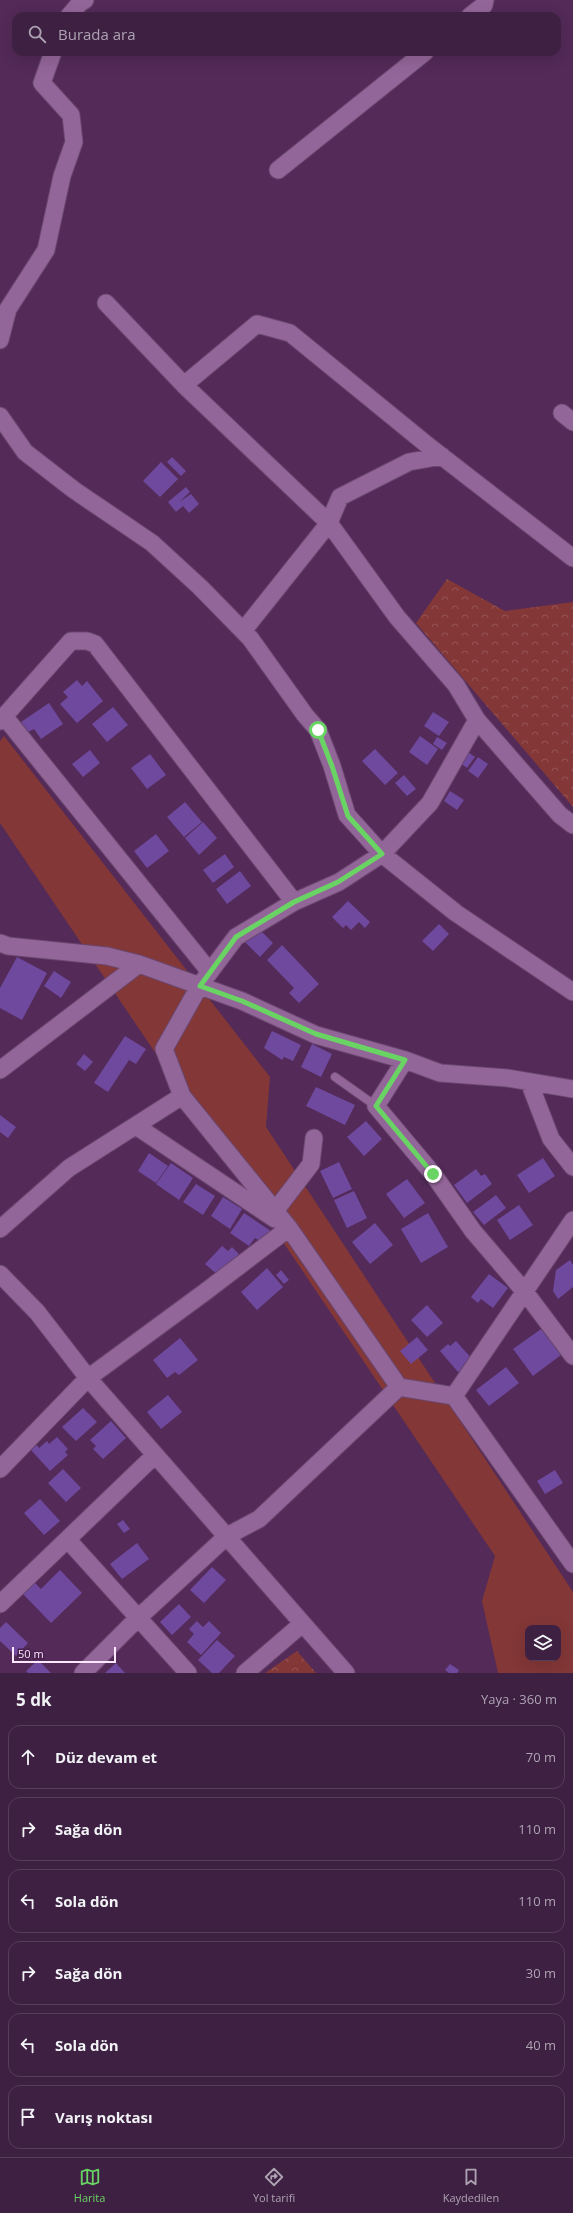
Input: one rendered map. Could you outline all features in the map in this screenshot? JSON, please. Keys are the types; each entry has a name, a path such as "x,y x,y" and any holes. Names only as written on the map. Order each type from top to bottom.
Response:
{"street":[{"path":"72,12 80,3 85,0"},
{"path":"475,12 484,5 485,0"},
{"path":"0,340 8,309 46,250 62,176 74,142 71,115 42,83 52,56"},
{"path":"278,170 420,56"},
{"path":"106,303 184,385 328,524 398,617 456,685 477,720 560,815 573,825"},
{"path":"184,385 257,324 290,333 442,456 573,558"},
{"path":"0,416 25,452 74,490 152,543 200,587 243,631 305,715 318,730 332,766 348,816 382,854 456,912 573,992"},
{"path":"243,631 328,524 340,497 409,462 442,456"},
{"path":"210,972 2,718 71,641 87,641 95,644 294,902"},
{"path":"477,720 430,802 382,854 338,882 294,902 236,937 200,986 164,1049 182,1096 289,1228 399,1387 454,1396 573,1564"},
{"path":"0,943 8,946 107,956 139,964 242,1001 316,1034 405,1060 440,1073 529,1082 573,1089"},
{"path":"1,1067 139,964"},
{"path":"405,1060 376,1106 433,1174 473,1231 525,1292 573,1356"},
{"path":"529,1082 551,1139 573,1167"},
{"path":"0,1228 69,1168 182,1096"},
{"path":"136,1126 289,1228"},
{"path":"275,1211 310,1164 314,1138"},
{"path":"454,1396 573,1220"},
{"path":"0,1469 88,1378 206,1292 289,1228"},
{"path":"0,1274 37,1312 88,1378 346,1673"},
{"path":"83,1673 138,1618 227,1536 259,1519 399,1387"},
{"path":"0,1604 155,1455"},
{"path":"68,1540 188,1673"},
{"path":"245,1673 302,1624"}],"lane":[{"path":"335,1077 376,1106"}],"green space":[{"path":"447,579 505,611 573,602 573,807 416,623"},
{"path":"4,736 270,1077 266,1127 573,1592 573,1673 498,1673 482,1601 495,1556 0,823 0,741"},
{"path":"297,1651 316,1673 265,1673"}],"building":[{"path":"172,457 186,471 181,476 167,462"},
{"path":"161,462 178,479 160,497 143,481"},
{"path":"186,487 190,492 179,502 191,494 199,504 189,513 183,506 176,512 168,502"},
{"path":"77,680 82,686 87,681 103,701 77,723 60,704 68,697 63,692"},
{"path":"49,703 63,724 41,739 34,729 28,732 21,722"},
{"path":"113,707 128,725 107,742 92,724"},
{"path":"433,712 449,722 439,736 424,726"},
{"path":"420,736 438,749 427,765 409,752"},
{"path":"437,737 447,743 442,750 433,744"},
{"path":"375,749 398,773 385,785 362,761"},
{"path":"90,750 100,763 83,777 72,764"},
{"path":"468,752 475,757 467,768 460,763"},
{"path":"150,754 166,775 147,789 131,768"},
{"path":"478,757 488,764 478,778 468,771"},
{"path":"404,775 416,789 407,796 395,783"},
{"path":"450,791 464,800 457,810 444,801"},
{"path":"185,802 202,822 184,837 167,817"},
{"path":"203,822 217,838 199,855 185,838"},
{"path":"156,834 169,851 147,868 134,851"},
{"path":"225,854 234,867 213,883 203,870"},
{"path":"240,871 251,886 227,904 216,889"},
{"path":"348,901 370,922 365,928 359,922 351,930 346,925 343,928 332,917"},
{"path":"439,924 449,934 433,951 422,941"},
{"path":"258,928 273,943 260,957 244,941"},
{"path":"282,945 319,984 299,1003 289,993 294,988 267,960"},
{"path":"17,957 47,973 22,1020 0,1008 0,988"},
{"path":"54,971 71,982 61,998 44,986"},
{"path":"272,1031 301,1045 293,1061 284,1057 282,1060 264,1048"},
{"path":"125,1036 146,1049 136,1064 129,1060 108,1092 94,1083"},
{"path":"312,1044 332,1054 321,1077 301,1067"},
{"path":"84,1054 93,1062 85,1071 76,1064"},
{"path":"316,1087 355,1105 345,1125 306,1106"},
{"path":"0,1115 16,1127 8,1138 0,1132"},
{"path":"366,1121 382,1139 364,1156 347,1137"},
{"path":"149,1153 168,1166 156,1183 138,1171"},
{"path":"543,1158 555,1176 529,1193 517,1175"},
{"path":"339,1162 352,1189 333,1198 320,1171"},
{"path":"171,1163 193,1178 179,1200 156,1184"},
{"path":"476,1169 481,1176 485,1174 492,1184 467,1203 454,1185"},
{"path":"407,1179 425,1203 404,1218 386,1194"},
{"path":"196,1184 215,1196 203,1215 183,1202"},
{"path":"354,1191 367,1218 347,1228 334,1200"},
{"path":"496,1195 506,1208 484,1225 473,1212"},
{"path":"223,1197 242,1209 230,1229 211,1216"},
{"path":"519,1205 533,1225 510,1240 497,1220"},
{"path":"244,1213 271,1231 263,1243 255,1238 249,1246 230,1233"},
{"path":"428,1213 448,1247 421,1263 401,1229"},
{"path":"375,1223 393,1245 370,1264 352,1242"},
{"path":"222,1246 228,1251 232,1247 239,1254 219,1276 205,1264"},
{"path":"570,1260 573,1265 573,1287 558,1299 553,1291 556,1270"},
{"path":"267,1268 283,1287 257,1310 241,1292"},
{"path":"281,1270 289,1280 284,1284 276,1275"},
{"path":"489,1274 508,1288 493,1308 481,1299 478,1303 471,1297"},
{"path":"427,1305 443,1323 427,1337 411,1320"},
{"path":"541,1329 561,1355 533,1376 513,1349"},
{"path":"417,1337 428,1350 411,1364 400,1351"},
{"path":"180,1338 198,1360 179,1375 175,1372 167,1378 153,1360"},
{"path":"456,1341 473,1360 458,1372 440,1351 448,1344 450,1346"},
{"path":"506,1367 519,1383 489,1406 476,1390"},
{"path":"168,1395 182,1412 161,1429 147,1412"},
{"path":"83,1408 97,1422 76,1441 62,1427"},
{"path":"111,1421 126,1438 103,1459 93,1449 96,1446 90,1440"},
{"path":"57,1437 68,1449 65,1452 68,1455 50,1471 31,1450 37,1445 39,1448 47,1441 49,1444"},
{"path":"63,1469 81,1488 66,1502 48,1483"},
{"path":"555,1470 563,1483 545,1494 537,1481"},
{"path":"40,1499 60,1521 44,1535 24,1513"},
{"path":"123,1520 130,1529 124,1533 117,1524"},
{"path":"137,1543 149,1559 122,1579 110,1564"},
{"path":"212,1567 226,1580 204,1603 190,1590"},
{"path":"60,1570 82,1593 51,1623 22,1593 34,1582 41,1589"},
{"path":"179,1604 191,1617 172,1635 160,1622"},
{"path":"197,1621 203,1627 209,1621 221,1633 201,1655 187,1642 194,1634 189,1629"},
{"path":"6,1622 28,1643 16,1656 0,1641 0,1628"},
{"path":"217,1640 235,1656 219,1673 212,1673 198,1660"},
{"path":"38,1660 51,1673 28,1673 26,1671"},
{"path":"116,1663 125,1673 105,1673"},
{"path":"450,1664 459,1670 457,1673 449,1673 445,1670"}],"route":[{"path":"318,730 332,766 348,816 382,854 338,882 294,902 236,937 200,986 242,1001 316,1034 405,1060 376,1106 433,1174"}]}
